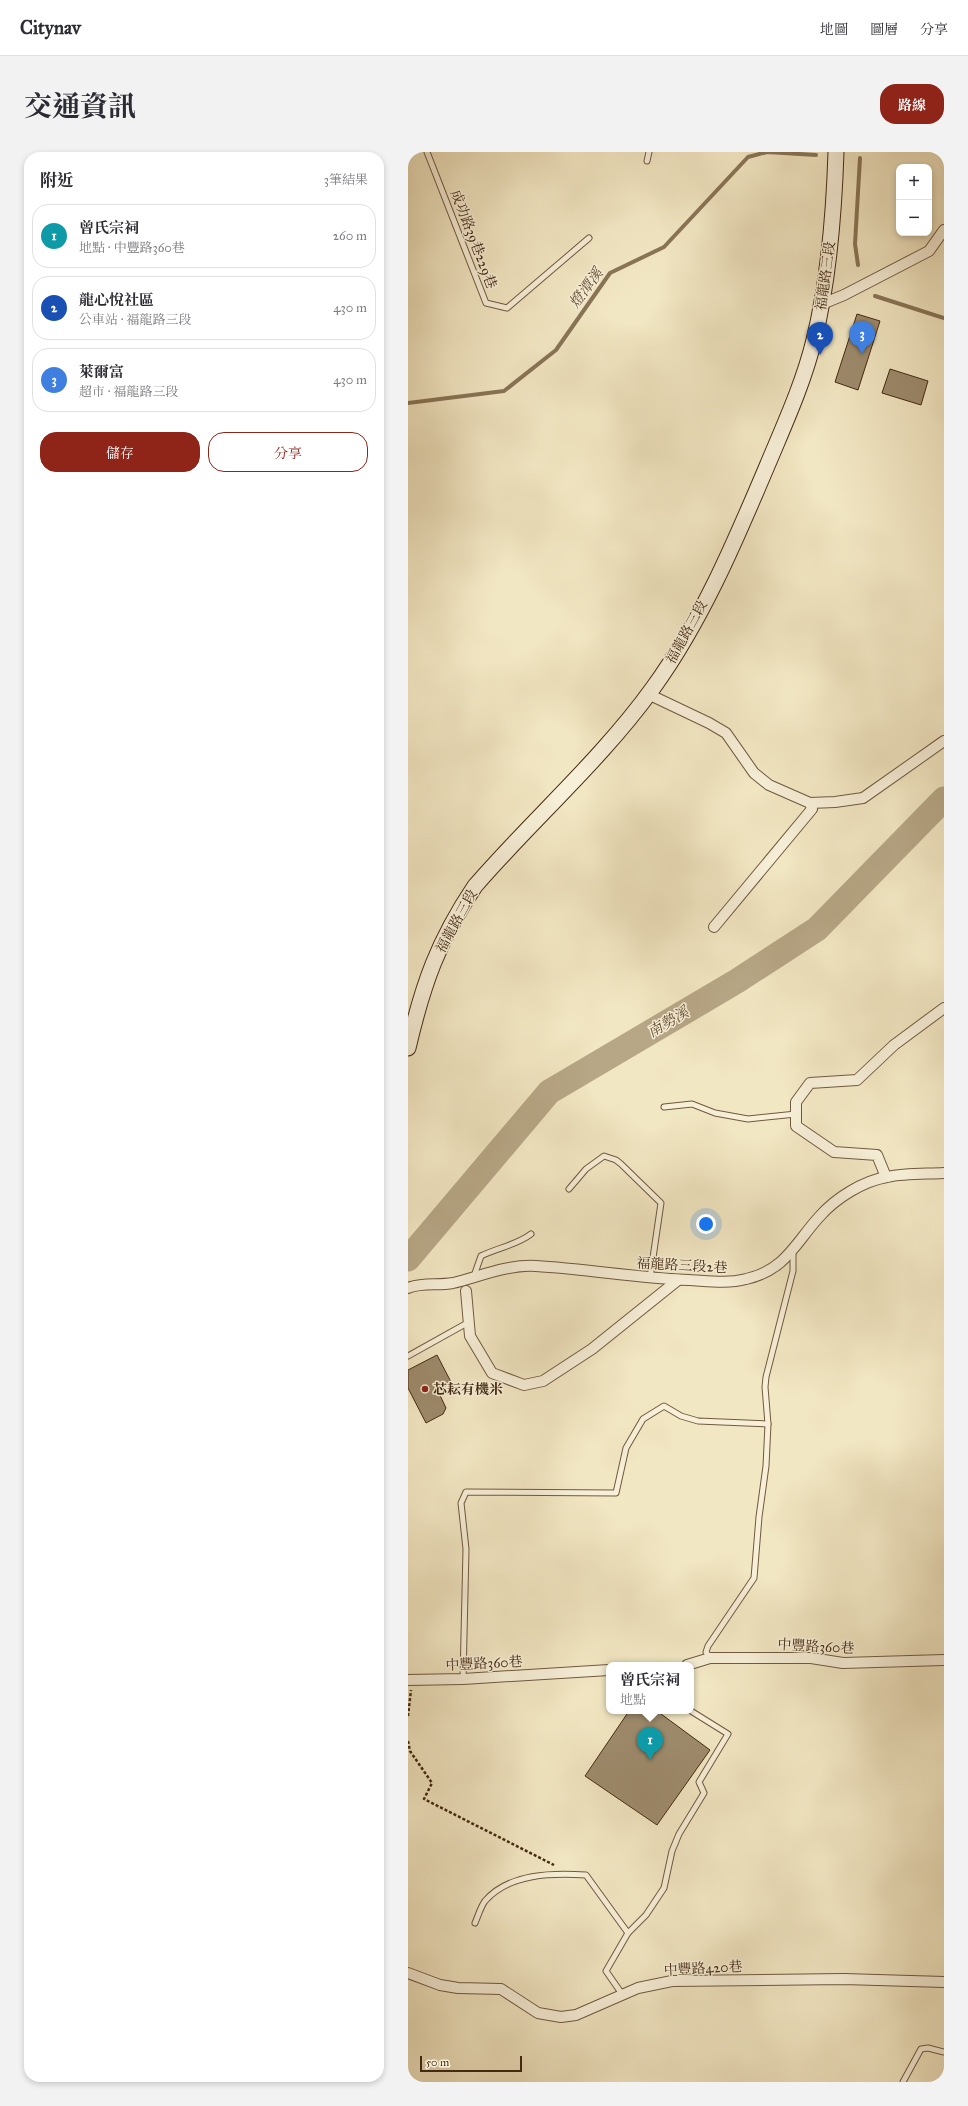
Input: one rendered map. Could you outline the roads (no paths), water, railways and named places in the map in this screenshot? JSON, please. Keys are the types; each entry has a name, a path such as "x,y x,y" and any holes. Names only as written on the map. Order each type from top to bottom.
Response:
{"main road":[{"name":"福龍路三段","path":"408,1048 418,1006 430,970 451,924 475,886 607,746 648,694 694,622 747,511 791,408 814,344 822,304 830,247 836,152"}],"street":[{"path":"822,304 844,295 929,251 944,230"},
{"path":"648,694 710,723 726,733 754,773 769,785 810,802 835,802 863,798 944,741"},
{"path":"714,927 812,809 810,802"},
{"path":"886,1176 877,1155 834,1152 796,1126 796,1102 810,1083 857,1080 894,1045 944,1008"},
{"name":"福龍路三段2巷","path":"408,1288 452,1283 474,1276 534,1266 678,1280 731,1282 747,1279 762,1274 793,1251 820,1216 840,1199 862,1185 886,1176 944,1173"},
{"path":"466,1291 470,1336 492,1373 524,1385 543,1381 592,1349 678,1280"},
{"name":"中豐路360巷","path":"694,1663 710,1658 811,1658 843,1663 944,1660"},
{"name":"中豐路360巷","path":"410,1680 463,1679 606,1670"},
{"name":"中豐路420巷","path":"408,1973 440,1985 458,1988 501,1989 538,2013 561,2017 576,2015 638,1988 689,1980 844,1979 944,1982"}],"lane":[{"name":"成功路39巷229巷","path":"428,152 486,304 507,308 589,238"},
{"path":"646,161 649,152"},
{"path":"664,1107 692,1104 715,1113 748,1119 796,1114"},
{"path":"569,1190 586,1169 604,1156 621,1164 661,1203 650,1278"},
{"path":"474,1276 481,1256 498,1248 524,1240 531,1234"},
{"path":"710,1658 706,1652 708,1646 754,1578 759,1517 766,1466 768,1424 765,1387 766,1377 793,1271 793,1251"},
{"path":"408,1356 469,1322"},
{"path":"463,1679 466,1549 461,1503 466,1492 616,1493 626,1448 643,1419 664,1406 681,1416 698,1421 768,1424"},
{"path":"622,1994 606,1971 628,1933 646,1915 664,1888 672,1851 679,1834 704,1793 699,1782 728,1734 694,1713"},
{"path":"475,1923 485,1901 504,1885 524,1878 572,1874 586,1875 628,1933"},
{"path":"903,2082 921,2049 928,2048 944,2052"}],"waterway":[{"name":"燈潭溪","path":"408,403 504,391 556,350 610,273 664,247 748,157 767,152 816,155"},
{"name":"燈潭溪","path":"858,265 855,244 860,158"},
{"path":"875,296 944,318"},
{"name":"南勢溪","path":"408,1259 549,1092 737,981 817,929 944,799"}],"place":[{"name":"萊爾富","path":"862,354"},
{"name":"龍心悅社區","path":"820,355"},
{"name":"芯耘有機米","path":"425,1389"},
{"name":"曾氏宗祠","path":"650,1760"}]}
